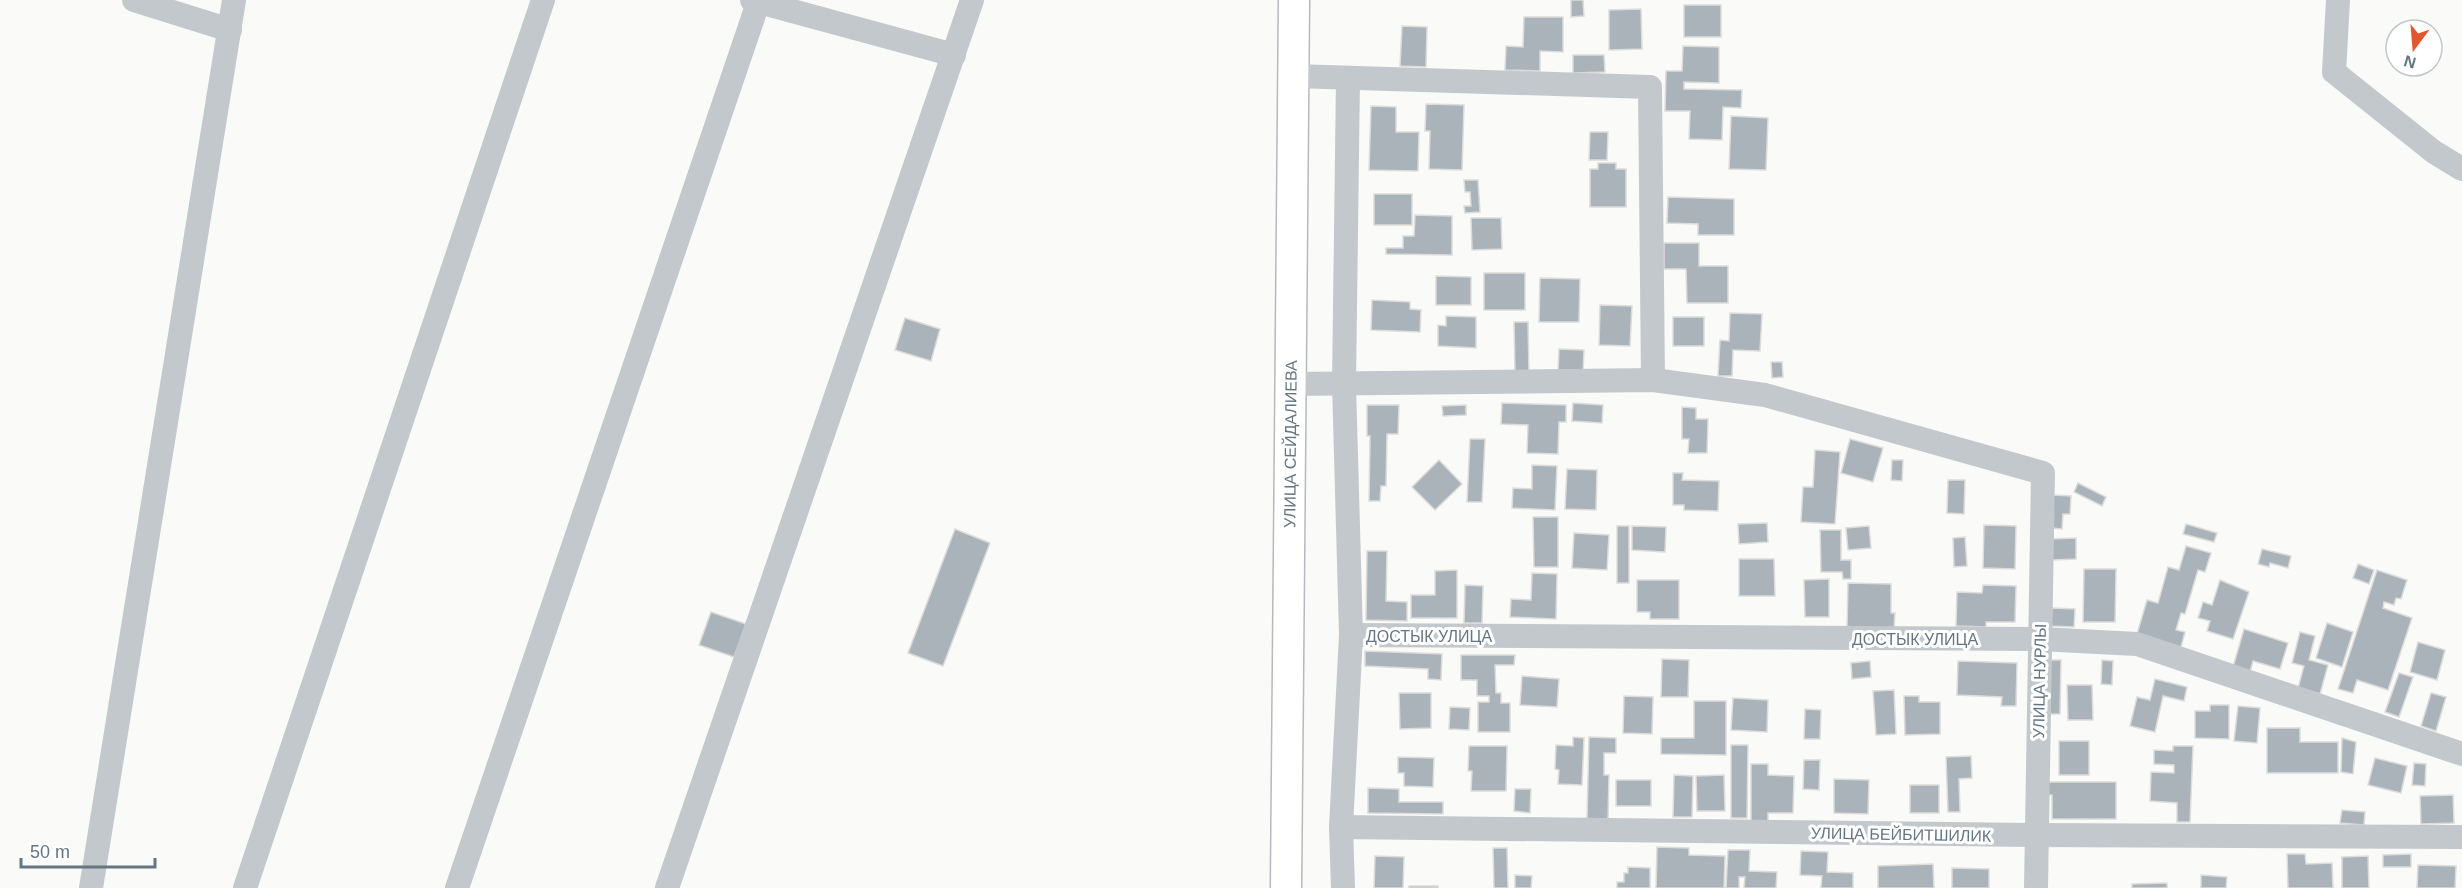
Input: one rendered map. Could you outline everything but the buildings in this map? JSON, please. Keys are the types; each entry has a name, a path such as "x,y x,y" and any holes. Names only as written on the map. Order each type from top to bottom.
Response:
{"main road":[{"name":"УЛИЦА СЕЙДАЛИЕВА","path":"1286,888 1294,0"}],"street":[{"path":"134,0 230,30"},
{"path":"91,888 234,0"},
{"path":"245,888 543,0"},
{"path":"667,888 972,0"},
{"path":"2338,0 2334,72 2434,152 2462,169"},
{"path":"457,888 756,1 954,55"},
{"path":"1290,384 1653,380 1650,87 1293,76"},
{"path":"1342,888 1341,827 1351,635 1344,384 1348,78"},
{"name":"УЛИЦА НУРЛЫ","path":"1653,380 1765,395 2043,473 2036,888"},
{"name":"ДОСТЫК УЛИЦА","path":"1351,635 2039,639 2137,644 2462,754"},
{"name":"УЛИЦА БЕЙБИТШИЛИК","path":"1341,827 2462,837"}]}
